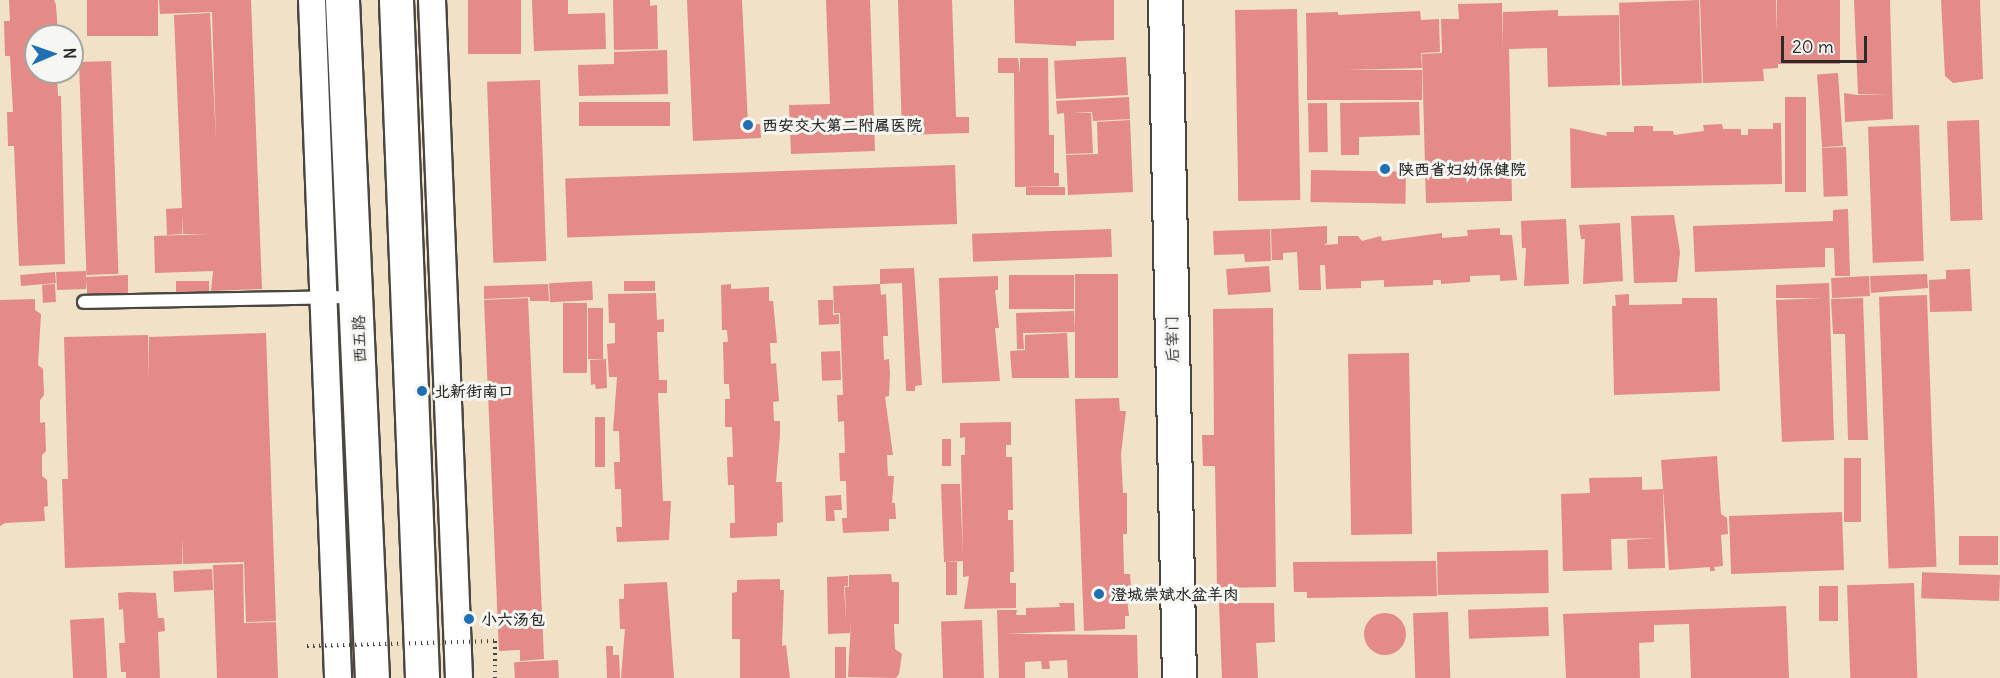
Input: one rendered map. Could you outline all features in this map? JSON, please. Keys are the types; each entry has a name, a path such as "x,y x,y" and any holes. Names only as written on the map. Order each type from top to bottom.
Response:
{"main road":[{"name":"西五路","path":"342,0 358,297 372,678"},
{"path":"396,0 422,678"},
{"name":"后宰门","path":"1166,0 1179,678"}],"street":[{"path":"312,0 338,678"},
{"path":"432,0 459,678"}],"lane":[{"path":"84,302 358,297"}],"path":[{"path":"307,646 495,641 495,678"}],"building":[{"path":"9,0 54,0 57,24 24,24 24,84 58,84 58,96 61,96 65,264 19,266 14,146 8,146 7,112 13,112 10,56 5,56 4,21 10,21"},
{"path":"87,0 158,0 158,36 87,36"},
{"path":"159,0 251,0 262,289 211,291 213,271 155,273 154,236 209,234 183,234 182,215 182,234 167,235 166,209 182,208 174,15 210,13 216,142 212,12 160,14"},
{"path":"468,0 521,0 521,54 468,54"},
{"path":"532,0 568,0 568,14 605,13 606,49 534,51"},
{"path":"613,0 650,0 650,6 657,5 658,49 614,50"},
{"path":"687,0 742,0 748,125 760,124 761,138 693,141"},
{"path":"826,0 870,0 875,151 791,154 789,105 830,104"},
{"path":"898,0 952,0 956,117 969,117 969,133 902,135"},
{"path":"1014,0 1114,0 1114,40 1076,41 1076,46 1015,43"},
{"path":"1699,0 1702,83 1622,86 1619,3"},
{"path":"1700,0 1776,0 1778,68 1763,69 1764,81 1703,83"},
{"path":"1777,0 1840,0 1840,64 1777,64"},
{"path":"1854,0 1890,0 1893,119 1845,122 1844,93 1857,95 1889,94 1858,94"},
{"path":"1941,0 1980,0 1983,79 1953,83 1945,76"},
{"path":"1502,3 1503,50 1503,12 1558,10 1558,16 1619,15 1620,85 1548,87 1547,48 1509,49 1512,201 1426,203 1422,54 1442,53 1441,19 1459,19 1458,4"},
{"path":"1297,9 1300,200 1238,201 1235,10"},
{"path":"1420,11 1421,20 1439,19 1440,52 1421,53 1422,68 1307,71 1306,13 1338,12 1338,15"},
{"path":"667,50 668,94 579,96 578,65 614,64 614,52"},
{"path":"1126,57 1128,95 1056,99 1054,61"},
{"path":"998,58 1018,58 1020,74 1020,58 1048,58 1049,135 1054,135 1054,173 1059,173 1059,186 1015,187 1014,73 998,73"},
{"path":"111,61 118,274 86,275 80,84 84,84 84,62"},
{"path":"1307,70 1422,70 1422,100 1307,100"},
{"path":"1838,73 1843,146 1822,147 1817,74"},
{"path":"540,80 546,261 493,263 487,82"},
{"path":"1129,97 1130,119 1093,121 1092,112 1073,113 1091,113 1093,153 1066,154 1064,113 1057,114 1056,101"},
{"path":"1785,97 1806,97 1806,192 1785,192"},
{"path":"579,102 670,102 670,126 579,126"},
{"path":"1419,102 1420,135 1359,137 1359,155 1341,155 1340,103"},
{"path":"1308,103 1327,103 1328,152 1309,152"},
{"path":"1130,120 1133,192 1068,195 1066,155 1098,154 1097,122"},
{"path":"1979,120 1982,220 1951,221 1947,121"},
{"path":"1773,123 1781,123 1782,184 1571,188 1570,128 1607,136 1606,132 1634,132 1634,126 1653,126 1653,131 1673,131 1674,135 1704,131 1703,125 1722,124 1723,129 1741,129 1741,135 1748,135 1748,129 1773,129"},
{"path":"1919,125 1924,261 1873,263 1868,127"},
{"path":"1846,147 1848,196 1824,197 1822,148"},
{"path":"955,165 957,224 567,238 565,179"},
{"path":"1311,170 1406,172 1405,204 1310,202"},
{"path":"1026,187 1065,187 1065,195 1026,195"},
{"path":"1848,209 1850,276 1835,276 1834,248 1825,248 1825,267 1695,272 1693,226 1833,221 1833,210"},
{"path":"1674,215 1680,252 1677,282 1634,283 1631,216"},
{"path":"1566,219 1569,284 1524,286 1526,248 1522,248 1521,221"},
{"path":"1620,223 1623,281 1583,284 1585,239 1581,239 1579,225"},
{"path":"1327,226 1327,243 1324,245 1338,244 1338,236 1358,236 1362,241 1381,236 1382,241 1442,233 1442,238 1468,236 1467,230 1500,228 1500,235 1512,235 1517,280 1500,281 1500,275 1470,276 1470,282 1441,284 1441,280 1433,280 1433,285 1384,287 1384,280 1361,281 1361,288 1326,289 1325,265 1320,265 1321,290 1299,290 1297,252 1283,253 1283,260 1272,260 1271,229"},
{"path":"1111,229 1112,257 973,262 972,234"},
{"path":"1270,229 1271,261 1245,262 1244,254 1214,255 1213,231"},
{"path":"1269,266 1271,292 1228,295 1226,269"},
{"path":"914,268 922,385 915,386 915,391 906,391 902,283 880,284 880,269"},
{"path":"1970,269 1972,311 1930,312 1929,280 1946,279 1946,270"},
{"path":"86,271 86,277 128,275 128,293 87,295 87,280 86,289 57,290 56,272"},
{"path":"55,272 56,283 21,286 20,275"},
{"path":"1075,274 1118,274 1118,378 1075,378"},
{"path":"1927,274 1928,288 1871,293 1870,276"},
{"path":"1009,275 1074,275 1074,309 1009,309"},
{"path":"998,276 998,290 995,290 999,328 995,328 1000,381 942,383 939,278"},
{"path":"1869,276 1870,296 1832,298 1831,278"},
{"path":"176,281 209,281 209,292 176,292"},
{"path":"592,281 593,300 550,302 549,283"},
{"path":"624,281 655,281 655,291 624,291"},
{"path":"1829,283 1834,440 1782,442 1776,300 1822,298 1776,298 1776,285"},
{"path":"55,284 56,302 43,303 42,285"},
{"path":"548,284 549,301 530,301 530,297 484,299 484,286"},
{"path":"731,284 731,289 769,287 769,301 773,301 777,343 770,343 771,364 776,363 779,401 773,402 774,421 780,421 776,482 782,482 783,522 777,523 777,536 730,538 730,523 735,523 734,485 728,485 727,457 733,457 732,427 725,427 725,399 730,399 729,384 724,384 723,342 728,342 727,330 722,330 721,285"},
{"path":"880,284 881,295 886,294 888,336 883,336 884,360 889,359 890,373 889,396 885,397 893,455 887,455 888,476 894,476 892,503 895,503 896,519 889,519 889,531 843,533 842,518 847,518 846,481 840,481 839,453 845,453 844,421 838,422 837,395 843,395 840,313 834,313 833,286"},
{"path":"656,293 657,320 664,319 664,332 657,332 659,380 667,380 667,393 658,393 663,501 671,501 669,540 617,542 616,527 622,527 621,489 615,489 614,462 620,462 619,431 613,431 617,377 609,377 607,344 615,343 615,323 609,323 608,294"},
{"path":"1629,294 1629,305 1682,304 1682,298 1717,298 1720,391 1614,395 1612,306 1616,306 1615,295"},
{"path":"1927,295 1936,567 1889,569 1879,297"},
{"path":"528,298 544,659 520,661 520,650 499,651 484,300"},
{"path":"1863,298 1868,440 1848,440 1845,334 1833,334 1831,299"},
{"path":"35,299 35,310 41,314 38,365 43,369 44,395 40,400 40,423 45,422 46,451 42,455 42,476 47,480 48,506 44,507 45,521 5,523 0,526 0,300"},
{"path":"818,300 833,300 833,315 839,314 839,324 819,325"},
{"path":"563,303 587,303 587,373 563,373"},
{"path":"588,308 603,308 603,359 588,359"},
{"path":"1273,308 1276,587 1217,588 1215,466 1203,466 1202,435 1214,435 1213,309"},
{"path":"1074,311 1075,332 1023,333 1024,349 1017,349 1016,313"},
{"path":"266,333 276,621 246,622 244,562 183,564 182,536 182,564 65,568 62,479 68,479 64,337 148,335 149,380 149,337"},
{"path":"1067,333 1069,378 1012,378 1010,351 1025,350 1025,335"},
{"path":"840,351 841,380 822,381 821,352"},
{"path":"1409,353 1412,534 1351,535 1348,354"},
{"path":"606,359 607,388 596,389 595,384 591,385 590,360"},
{"path":"1119,398 1120,411 1126,411 1121,454 1123,493 1127,493 1127,534 1123,534 1124,574 1130,574 1131,589 1126,589 1129,616 1125,616 1125,629 1084,631 1075,399"},
{"path":"595,417 605,417 605,467 595,467"},
{"path":"1011,422 1011,445 1006,445 1006,457 1012,457 1013,510 1008,510 1008,520 1013,520 1014,572 1010,572 1010,583 1016,583 1016,608 964,609 969,576 963,577 963,561 944,562 941,484 960,484 963,556 961,455 965,455 965,437 960,438 960,423"},
{"path":"942,439 951,439 951,466 942,466"},
{"path":"1717,456 1721,514 1727,518 1728,534 1721,535 1723,566 1714,567 1715,571 1710,571 1710,567 1669,570 1661,460"},
{"path":"1844,458 1861,458 1861,522 1844,522"},
{"path":"1642,477 1642,490 1663,489 1665,568 1628,569 1627,540 1656,538 1611,539 1612,570 1563,571 1561,494 1590,493 1589,478"},
{"path":"841,495 842,510 834,510 835,521 826,521 825,496"},
{"path":"1842,512 1844,570 1731,574 1729,516"},
{"path":"1959,536 1998,536 1998,565 1959,565"},
{"path":"1548,550 1549,593 1438,595 1437,552"},
{"path":"1436,561 1437,596 1307,598 1307,592 1294,592 1293,562"},
{"path":"946,562 957,562 957,595 946,595"},
{"path":"243,564 244,623 276,622 278,678 217,678 213,565"},
{"path":"212,569 213,590 174,592 173,571"},
{"path":"1922,572 2000,575 1999,601 1921,598"},
{"path":"891,574 892,582 899,582 899,624 894,624 895,649 902,654 899,674 896,678 848,677 851,621 850,633 828,634 827,577 848,576 848,586 844,586 846,622 845,587 849,587 849,575"},
{"path":"780,579 780,590 784,590 782,646 786,645 790,678 740,678 740,639 732,639 732,593 737,592 737,580"},
{"path":"667,582 674,678 621,678 625,629 620,629 619,599 624,599 624,584"},
{"path":"1914,583 1917,678 1850,678 1847,585"},
{"path":"1819,586 1838,586 1838,621 1819,621"},
{"path":"118,593 156,593 158,618 164,618 165,631 158,632 160,678 126,678 126,672 121,672 119,643 125,643 123,609 119,610"},
{"path":"1059,603 1074,603 1075,631 1004,634 1137,635 1138,678 1068,678 1067,660 1049,661 1050,669 1042,669 1041,661 1025,662 1025,678 999,678 997,610 1017,610 1016,615 1026,615 1026,608 1060,607"},
{"path":"1219,603 1274,603 1275,642 1256,643 1258,678 1222,678"},
{"path":"1786,606 1789,678 1691,678 1689,624 1654,625 1654,642 1639,643 1640,678 1566,678 1563,614"},
{"path":"1548,607 1549,636 1469,639 1468,610"},
{"path":"1448,612 1450,678 1415,678 1413,613"},
{"path":"1385,613 1393,614 1400,619 1405,626 1405,642 1400,649 1393,654 1385,655 1377,654 1370,649 1365,642 1364,634 1365,626 1370,619 1377,614"},
{"path":"104,618 107,678 73,678 70,620"},
{"path":"982,620 984,678 943,678 941,621"},
{"path":"606,646 613,646 613,655 619,655 620,678 607,678"},
{"path":"835,647 846,647 846,678 835,678"},
{"path":"558,660 559,678 515,678 514,662"}],"place":[{"name":"西安交大第二附属医院","path":"748,125"},
{"name":"陕西省妇幼保健院","path":"1385,169"},
{"name":"北新街南口","path":"422,391"},
{"name":"澄城崇斌水盆羊肉","path":"1099,594"},
{"name":"小六汤包","path":"469,619"}]}
